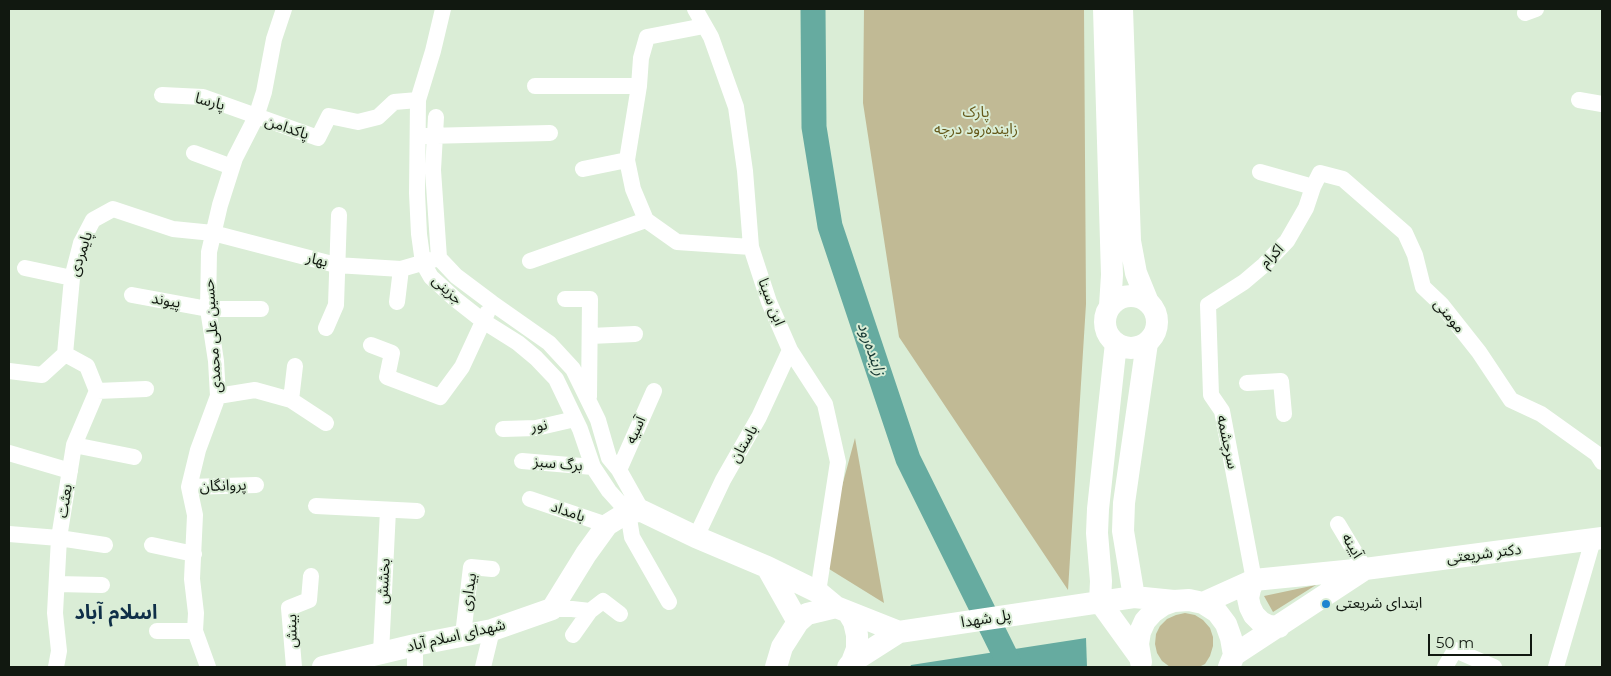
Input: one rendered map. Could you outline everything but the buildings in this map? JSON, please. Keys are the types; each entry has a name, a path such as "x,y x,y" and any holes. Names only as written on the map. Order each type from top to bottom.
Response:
{"street":[{"name":"حسین علی محمدی","path":"208,667 195,631 196,613 192,579 195,515 189,487 198,450 218,396 216,361 208,308 209,252 235,158 256,117 264,92 274,39 284,9"},
{"name":"جزینی","path":"443,9 418,100 416,136 417,192 419,234 423,262 431,276 455,299 536,358 556,379 575,419 593,467 609,491 635,511"},
{"name":"ابن سینا","path":"695,9 711,37 736,107 745,171 751,248 769,302 790,350 825,404 838,462 818,592"},
{"path":"1104,9 1112,276 1110,306 1105,322 1106,330 1116,344 1123,347 1140,347 1153,338 1157,330 1157,314 1147,300 1140,297 1123,297 1116,300 1110,306"},
{"path":"1122,9 1130,242 1136,273 1147,300"},
{"path":"704,26 647,37 641,58 639,86 627,160 633,189 646,220 677,242 751,248"},
{"path":"535,86 639,86"},
{"name":"پارسا","path":"162,95 203,98 256,117"},
{"name":"پاکدامن","path":"256,117 318,138 329,116 358,122 378,117 394,102 418,100"},
{"path":"1579,100 1602,104"},
{"path":"436,117 433,170 439,258 456,276 549,343 573,369 598,420 609,458 619,470 635,511 632,537 669,602"},
{"path":"416,136 550,133"},
{"path":"194,153 232,167"},
{"path":"583,169 627,160"},
{"path":"1260,172 1312,187"},
{"name":"مومنی","path":"1312,187 1320,174 1342,180 1405,233 1415,255 1423,287 1441,304 1478,352 1511,400 1541,414 1597,454 1602,462"},
{"name":"اکرام","path":"1208,305 1244,282 1264,266 1286,241 1306,208 1312,187"},
{"name":"پایمردی","path":"65,354 72,278 81,243 93,220 113,209 173,229 213,233"},
{"path":"326,328 336,305 339,215"},
{"path":"530,261 646,220"},
{"name":"بهار","path":"213,233 336,265 401,269 439,258"},
{"path":"25,268 72,278"},
{"path":"397,302 401,269"},
{"name":"پیوند","path":"132,295 208,308 260,309"},
{"path":"565,299 590,299 588,399"},
{"path":"371,345 392,352 387,377 440,397 462,367 492,303"},
{"name":"سرچشمه","path":"1208,305 1211,395 1222,411 1254,580"},
{"path":"590,336 635,334"},
{"path":"536,358 549,343"},
{"path":"1134,597 1123,531 1124,504 1147,343"},
{"path":"1116,344 1098,509 1097,533 1101,581 1100,602 1142,664"},
{"name":"باستان","path":"696,537 723,480 759,417 790,350"},
{"path":"9,371 42,375 65,354 88,366 97,391 146,389"},
{"path":"291,400 295,366"},
{"path":"1246,384 1281,381 1284,414"},
{"path":"218,396 255,390 291,400 326,423"},
{"name":"آسیه","path":"619,470 654,390"},
{"name":"بعثت","path":"56,667 59,651 55,613 59,538 74,445 97,391"},
{"name":"نور","path":"503,429 536,428 575,419"},
{"path":"74,445 134,457"},
{"path":"9,452 70,471"},
{"name":"برگ سبز","path":"522,461 593,467"},
{"name":"پروانگان","path":"189,487 256,485"},
{"name":"بامداد","path":"530,499 607,525"},
{"path":"316,506 417,511"},
{"name":"بخشش","path":"381,653 388,510"},
{"path":"552,609 586,554 607,525 635,511 768,567 818,592 842,609 854,622 857,635 857,649 850,664"},
{"name":"آیینه","path":"1338,524 1365,569"},
{"path":"9,534 59,538 105,545"},
{"path":"1556,667 1598,539"},
{"name":"دکتر شریعتی","path":"1203,603 1254,580 1365,569 1598,539"},
{"path":"152,545 194,554"},
{"name":"بیداری","path":"463,635 471,567 492,569"},
{"path":"768,567 798,622"},
{"name":"دکتر شریعتی","path":"1232,664 1279,627 1365,569"},
{"name":"بینش","path":"294,667 289,608 309,600 311,576"},
{"path":"1254,580 1248,598 1254,615 1261,622 1279,627"},
{"path":"57,584 102,584"},
{"name":"پل شهدا","path":"899,632 1134,597 1174,601 1189,600 1203,603"},
{"path":"573,635 590,611 604,600 620,614"},
{"path":"1142,664 1138,644 1140,632 1145,621 1163,605 1174,601"},
{"path":"1203,603 1217,612 1226,624 1231,638 1232,664"},
{"path":"552,609 572,608 590,611"},
{"name":"شهدای اسلام آباد","path":"323,667 415,645 492,630 552,609"},
{"path":"776,667 782,647 798,622 807,614 842,609 899,632"},
{"path":"483,667 492,630"},
{"path":"157,631 195,631"},
{"path":"850,664 899,632"},
{"path":"414,667 415,645"},
{"path":"1445,667 1455,650 1494,667"}],"green space":[{"name":"پارک زاینده‌رود درچه","path":"864,9 1084,9 1086,304 1068,590 899,337 863,103"},
{"path":"855,438 884,603 821,564"},
{"path":"1316,585 1273,612 1264,596"},
{"path":"1185,613 1195,615 1210,628 1213,646 1205,664 1199,667 1170,667 1162,661 1157,653 1155,644 1156,634 1160,626 1167,619"}],"water":[{"path":"1086,638 1087,667 910,667 911,665"}],"waterway":[{"name":"زاینده‌رود","path":"813,9 814,127 830,226 908,459 1011,667"}],"place":[{"name":"ابتدای شریعتی","path":"1326,604"}],"district":[{"name":"اسلام آباد","path":"116,613"}]}
